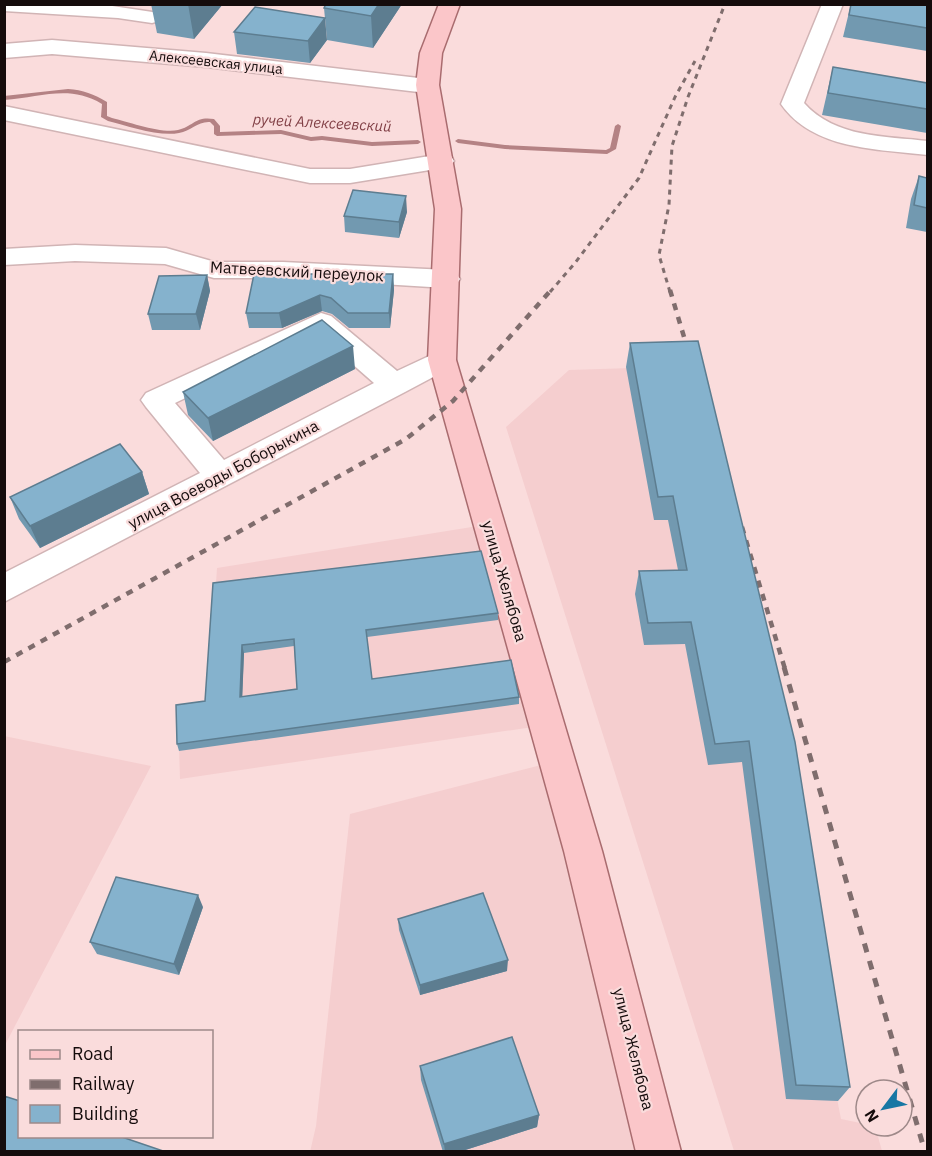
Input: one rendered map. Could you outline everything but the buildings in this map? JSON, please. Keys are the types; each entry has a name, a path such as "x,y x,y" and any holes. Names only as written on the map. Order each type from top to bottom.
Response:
{"main road":[{"name":"улица Желябова","path":"450,4 431,54 427,86 442,161 448,209 447,279 441,316 442,360 583,851 659,1152"}],"street":[{"path":"833,4 792,104 805,121 843,136 927,148"},
{"path":"4,5 118,12 158,11 141,54"},
{"name":"Алексеевская улица","path":"4,51 52,47 141,54 427,86"},
{"path":"4,113 310,176 350,176 442,161"},
{"name":"Матвеевский переулок","path":"4,257 75,253 166,256 214,270 283,270 447,279"},
{"path":"220,476 156,400 321,322 394,385"},
{"name":"улица Воеводы Боборыкина","path":"4,589 442,360"}],"shaded area":[{"path":"693,366 841,1119 854,1122 854,1138 878,1138 882,1151 734,1151 506,427 569,370"},
{"path":"478,526 553,724 180,779 178,713 208,708 217,568"},
{"path":"4,736 151,766 5,1045 4,1045"},
{"path":"549,763 647,1151 310,1152 316,1126 350,814"}],"waterway":[{"name":"ручей Алексеевский","path":"4,98 68,91 81,92 105,103 104,117 110,120 171,132 182,131 201,120 212,120 217,126 217,134 281,132 311,139 322,138 372,144 418,142"},
{"name":"ручей Алексеевский","path":"458,141 505,147 607,152 613,149 618,126"}],"railway":[{"path":"670,292 659,255 669,205 672,146 688,97 725,4"},
{"path":"550,292 575,263 639,178 675,97 695,61"},
{"path":"4,662 406,439 453,401 551,290"},
{"path":"670,290 690,357"},
{"path":"742,527 785,669"},
{"path":"784,667 925,1152"}]}
